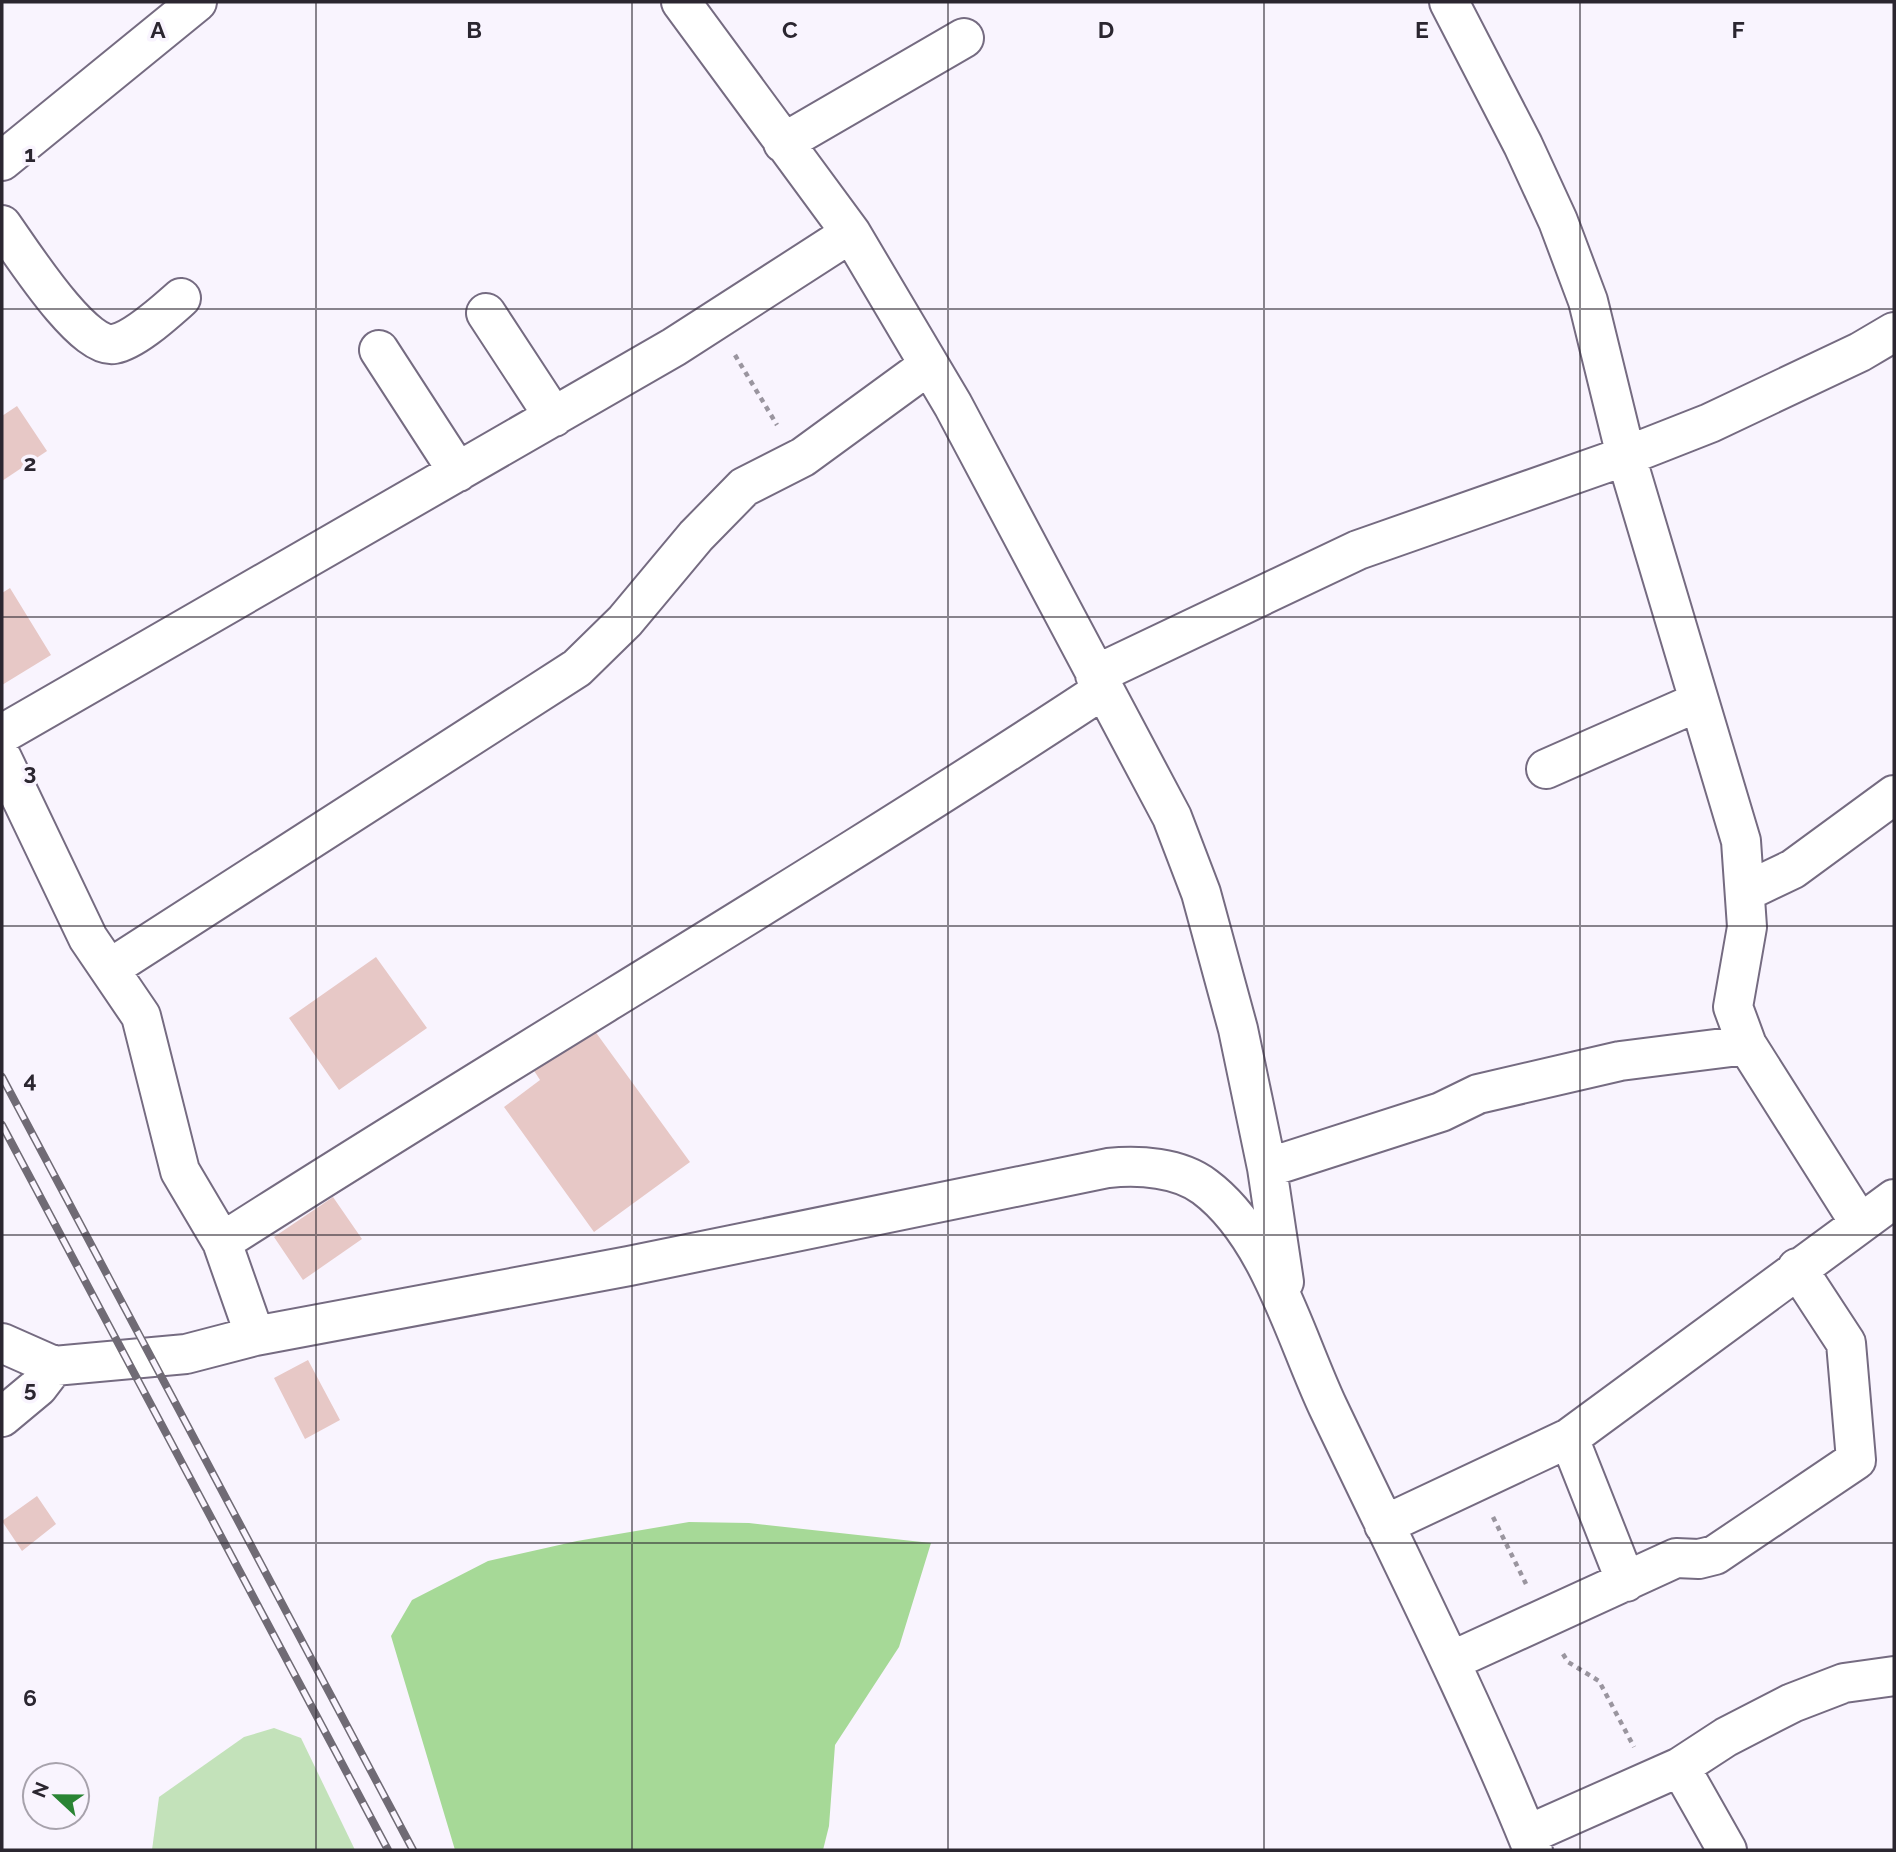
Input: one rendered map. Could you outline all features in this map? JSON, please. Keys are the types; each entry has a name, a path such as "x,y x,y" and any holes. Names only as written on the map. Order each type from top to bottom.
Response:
{"street":[{"path":"2,161 197,2"},
{"path":"681,2 851,233 929,365 1028,543 1172,817 1201,892 1238,1030 1267,1168 1288,1311"},
{"path":"1449,2 1523,145 1558,221 1588,301 1626,456 1741,841 1747,927 1733,1007 1747,1045 1859,1222"},
{"path":"783,143 964,38"},
{"path":"2,225 77,325 100,342 114,344 127,337 181,298"},
{"path":"2,734 554,417 715,321 851,233"},
{"path":"486,313 554,417"},
{"path":"222,1242 453,1094 838,860 1099,682 1358,550 1626,456 1710,423 1860,352 1894,332"},
{"path":"379,350 458,472"},
{"path":"109,969 577,668 625,621 696,536 744,487 797,459 929,365"},
{"path":"1546,769 1698,702"},
{"path":"2,758 88,938 141,1016 180,1171 222,1242 255,1336"},
{"path":"1745,892 1793,869 1894,795"},
{"path":"1267,1168 1441,1112 1478,1094 1620,1061 1747,1045"},
{"path":"2,1343 54,1366 186,1354 255,1336 629,1266 1014,1185 1141,1165 1204,1186 1238,1220 1288,1311 1306,1360 1451,1661 1530,1843 1681,1767 1726,1737 1792,1703 1844,1683 1894,1676"},
{"path":"1384,1525 1569,1438 1859,1222 1894,1199"},
{"path":"1451,1661 1676,1558 1699,1559 1715,1555 1856,1460 1846,1343 1797,1268"},
{"path":"2,1417 38,1387 54,1366"},
{"path":"1569,1438 1626,1582"},
{"path":"1681,1767 1727,1850"}],"path":[{"path":"715,321 797,459"}],"green space":[{"path":"689,1522 749,1523 931,1543 899,1647 835,1745 829,1826 823,1850 455,1850 391,1636 412,1600 488,1561 577,1541"},
{"path":"274,1728 301,1738 355,1850 152,1850 159,1797 244,1737"}],"building":[{"path":"17,406 47,451 2,481 2,416"},
{"path":"10,588 51,655 2,685 2,593"},
{"path":"376,957 427,1028 339,1090 289,1018"},
{"path":"589,1023 690,1162 594,1232 504,1107 540,1080 531,1066"},
{"path":"333,1197 362,1239 303,1280 274,1237"},
{"path":"308,1360 340,1420 305,1439 274,1378"},
{"path":"37,1496 56,1524 22,1551 2,1521"}],"railway":[{"path":"2,1077 413,1850"},
{"path":"2,1125 388,1850"}]}
